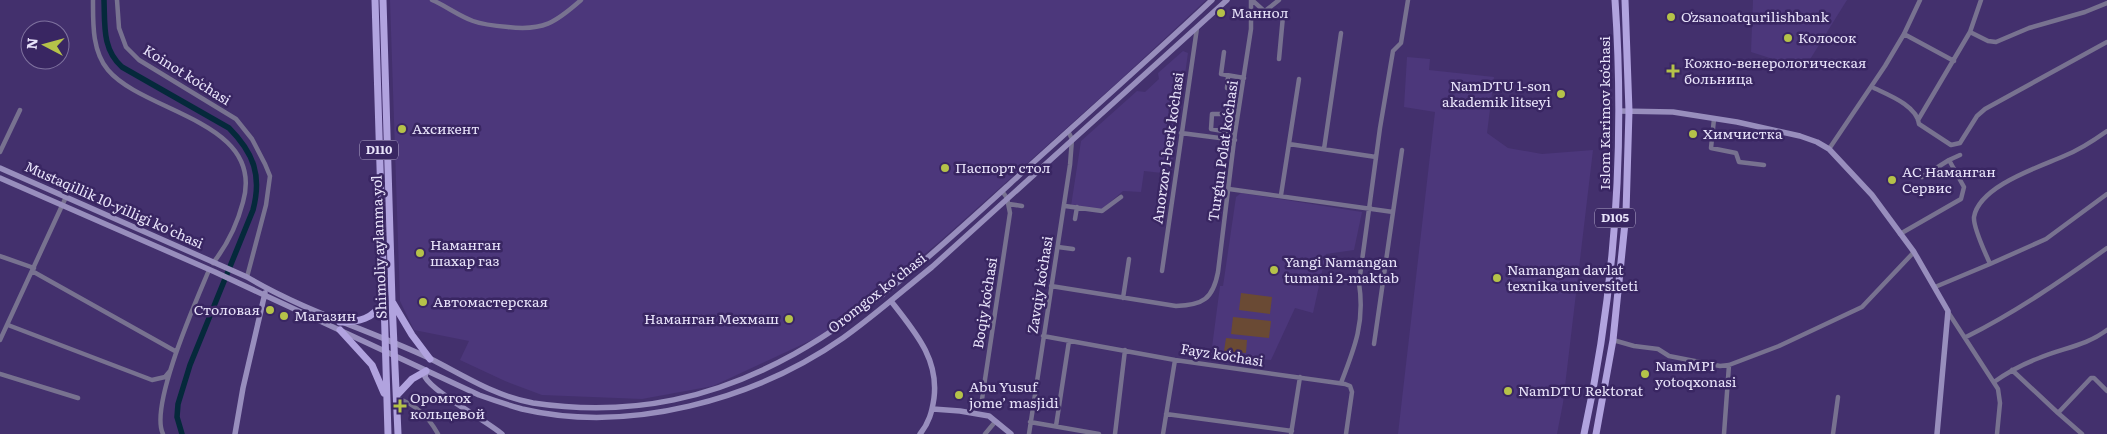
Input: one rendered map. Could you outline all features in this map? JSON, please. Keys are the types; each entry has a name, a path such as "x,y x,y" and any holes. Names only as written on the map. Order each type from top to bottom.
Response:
{"main road":[{"name":"Shimoliy aylanma yoʻl","path":"375,0 384,351 388,434"},
{"name":"Shimoliy aylanma yoʻl","path":"383,0 398,434"},
{"name":"Oromgox ko‘chasi","path":"265,292 430,359 463,378 500,393 524,400 579,407 612,408 679,401 735,383 796,356 849,321 906,277 1212,0"},
{"name":"Oromgox ko‘chasi","path":"265,292 395,357 460,386 502,403 547,413 604,418 674,410 736,392 779,374 841,339 891,301 1008,201 1072,139 1227,0"},
{"name":"Islom Karimov koʻchasi","path":"1584,434 1603,333 1617,202 1619,111 1615,0"},
{"name":"Islom Karimov koʻchasi","path":"1596,434 1613,340 1626,213 1629,111 1625,0"},
{"path":"1203,8 1210,16"},
{"path":"1619,111 1673,112 1714,119 1800,136 1818,142 1829,149 1872,195 1914,252 1948,310 1937,434"},
{"name":"Mustaqillik 10-yilligi ko'chasi","path":"0,168 244,276 265,292"},
{"name":"Mustaqillik 10-yilligi ko'chasi","path":"0,178 240,284 265,292"},
{"path":"235,434 242,388 265,292"},
{"path":"340,322 357,322 371,317 384,299"},
{"path":"891,301 912,328 930,357 934,375 933,409 927,425 920,434"},
{"path":"392,302 412,335 430,359"},
{"path":"340,330 372,365 386,397"},
{"path":"397,396 412,379 426,371"},
{"path":"426,371 425,377 431,385 502,434"},
{"path":"933,409 988,416 1011,434"}],"street":[{"path":"93,0 96,44 102,62 108,70 128,85 213,130 232,148 242,166 245,173 246,190 240,214 230,240 216,264"},
{"name":"Koinot koʻchasi","path":"117,0 122,39 129,51 140,60 225,110 236,119 252,139 265,164 270,176 266,205 244,276"},
{"path":"432,0 473,21 498,27 526,29 544,26 560,17 581,0"},
{"path":"1252,0 1271,17 1284,16 1279,59"},
{"name":"Turgʻun Poʻlat koʻchasi","path":"1123,298 1186,306 1203,300 1213,291 1216,284 1235,133 1252,29 1252,0"},
{"path":"1265,11 1279,0"},
{"path":"1346,434 1352,392 1350,386 1341,383 1356,344 1362,301 1359,282 1368,209 1393,51 1401,43 1408,0"},
{"path":"1829,149 1872,87 1904,34 1920,0"},
{"path":"1918,120 1970,32 1981,0"},
{"path":"1970,32 1988,41 1996,42 2029,28 2085,12 2107,3"},
{"name":"Anorzor 1-berk koʻchasi","path":"1162,271 1197,28"},
{"path":"1324,149 1341,33"},
{"path":"1904,34 1954,61"},
{"path":"1872,87 1908,108 1919,124 1951,145 1960,143 1977,116 1985,108 2107,42"},
{"path":"1224,52 1221,74 1244,78"},
{"path":"1227,88 1228,76"},
{"path":"1281,196 1299,79"},
{"path":"0,152 20,110"},
{"path":"1222,114 1212,114 1211,129 1235,133"},
{"path":"1714,119 1711,148 1736,153 1739,162 1764,165"},
{"path":"1068,131 1072,139"},
{"path":"1990,264 1974,221 1975,214 1983,202 2003,183 2064,156 2107,131"},
{"path":"1181,133 1235,140"},
{"name":"Zavqiy koʻchasi","path":"1028,434 1058,247 1072,139"},
{"path":"1289,144 1376,158"},
{"path":"1374,344 1402,150"},
{"path":"1922,177 1939,164 1960,155"},
{"path":"1900,234 1961,199 1964,187 1949,160"},
{"path":"1229,189 1393,212"},
{"path":"1002,191 1008,201 1022,206"},
{"path":"1935,287 2046,239 2107,194"},
{"path":"0,340 66,197"},
{"path":"1064,206 1104,211 1122,197"},
{"name":"Boqiy koʻchasi","path":"981,406 1008,225 1008,201"},
{"path":"1075,219 1076,207"},
{"path":"1058,247 1073,249"},
{"path":"1966,337 1996,322 2039,296 2107,248"},
{"path":"1613,340 1634,346 1658,349 1669,356 1729,366 1779,346 1862,307 1914,252"},
{"path":"0,256 33,270 175,351"},
{"path":"1051,286 1123,298 1129,259"},
{"path":"162,433 164,399 175,351 212,271"},
{"path":"1948,310 1994,382 2000,396 1996,434"},
{"path":"8,325 152,380 165,377 170,371"},
{"path":"1994,382 2012,370 2039,358 2084,344 2107,330"},
{"name":"Fayz koʻchasi","path":"1043,336 1174,360 1341,383"},
{"path":"1056,426 1069,341"},
{"path":"1115,434 1125,350"},
{"path":"1163,434 1174,360"},
{"path":"1724,434 1729,366"},
{"path":"2012,370 2082,434"},
{"path":"0,374 78,398"},
{"path":"1166,414 1291,432 1300,378"},
{"path":"2058,413 2090,378 2094,378 2107,391"},
{"path":"397,396 420,410 438,434"},
{"path":"1833,434 1838,397"},
{"path":"985,434 995,422"},
{"path":"1030,422 1099,434"}],"shaded area":[{"path":"390,0 1206,0 1119,81 938,243 831,331 713,386 642,399 542,395 505,381 460,360 469,341 414,330 400,301"},
{"name":"Колосок","path":"1753,0 1847,0 1804,69 1751,52"},
{"path":"1183,51 1188,53 1171,174 1144,171 1141,192 1123,191 1100,211 1071,206 1081,141 1137,91 1145,92 1159,79 1158,73"},
{"name":"Namangan davlat texnika universiteti","path":"1407,57 1430,59 1429,70 1494,77 1487,133 1508,148 1542,154 1593,150 1563,403 1557,434 1398,434 1435,112 1404,107"},
{"name":"Yangi Namangan tumani 2-maktab","path":"1241,193 1362,212 1354,250 1326,254 1313,313 1295,308 1271,360 1211,355 1220,286 1223,286 1236,197"},
{"path":"1241,293 1272,297 1270,314 1239,310"},
{"path":"1233,317 1271,321 1269,338 1231,334"},
{"path":"1226,338 1247,340 1246,353 1224,351"}],"waterway":[{"path":"104,0 108,44 111,52 122,67 229,128 245,147 254,166 256,176 256,198 253,210 190,365 178,404 177,417 182,434"}],"place":[{"name":"Маннол","path":"1221,13"},
{"name":"Oʻzsanoatqurilishbank","path":"1671,17"},
{"name":"Колосок","path":"1788,38"},
{"name":"Кожно-венерологическая больница","path":"1673,71"},
{"name":"NamDTU 1-son akademik litseyi","path":"1561,94"},
{"name":"Ахсикент","path":"402,129"},
{"name":"Химчистка","path":"1693,134"},
{"name":"Паспорт стол","path":"945,168"},
{"name":"АС Наманган Сервис","path":"1892,180"},
{"name":"Наманган шахар газ","path":"420,253"},
{"name":"Yangi Namangan tumani 2-maktab","path":"1274,270"},
{"name":"Namangan davlat texnika universiteti","path":"1497,278"},
{"name":"Автомастерская","path":"423,302"},
{"name":"Столовая","path":"270,310"},
{"name":"Магазин","path":"284,316"},
{"name":"Наманган Мехмаш","path":"789,319"},
{"name":"NamMPI yotoqxonasi","path":"1645,374"},
{"name":"NamDTU Rektorat","path":"1508,391"},
{"name":"Abu Yusuf jome’ masjidi","path":"959,395"},
{"name":"Оромгох кольцевой","path":"400,406"}]}
